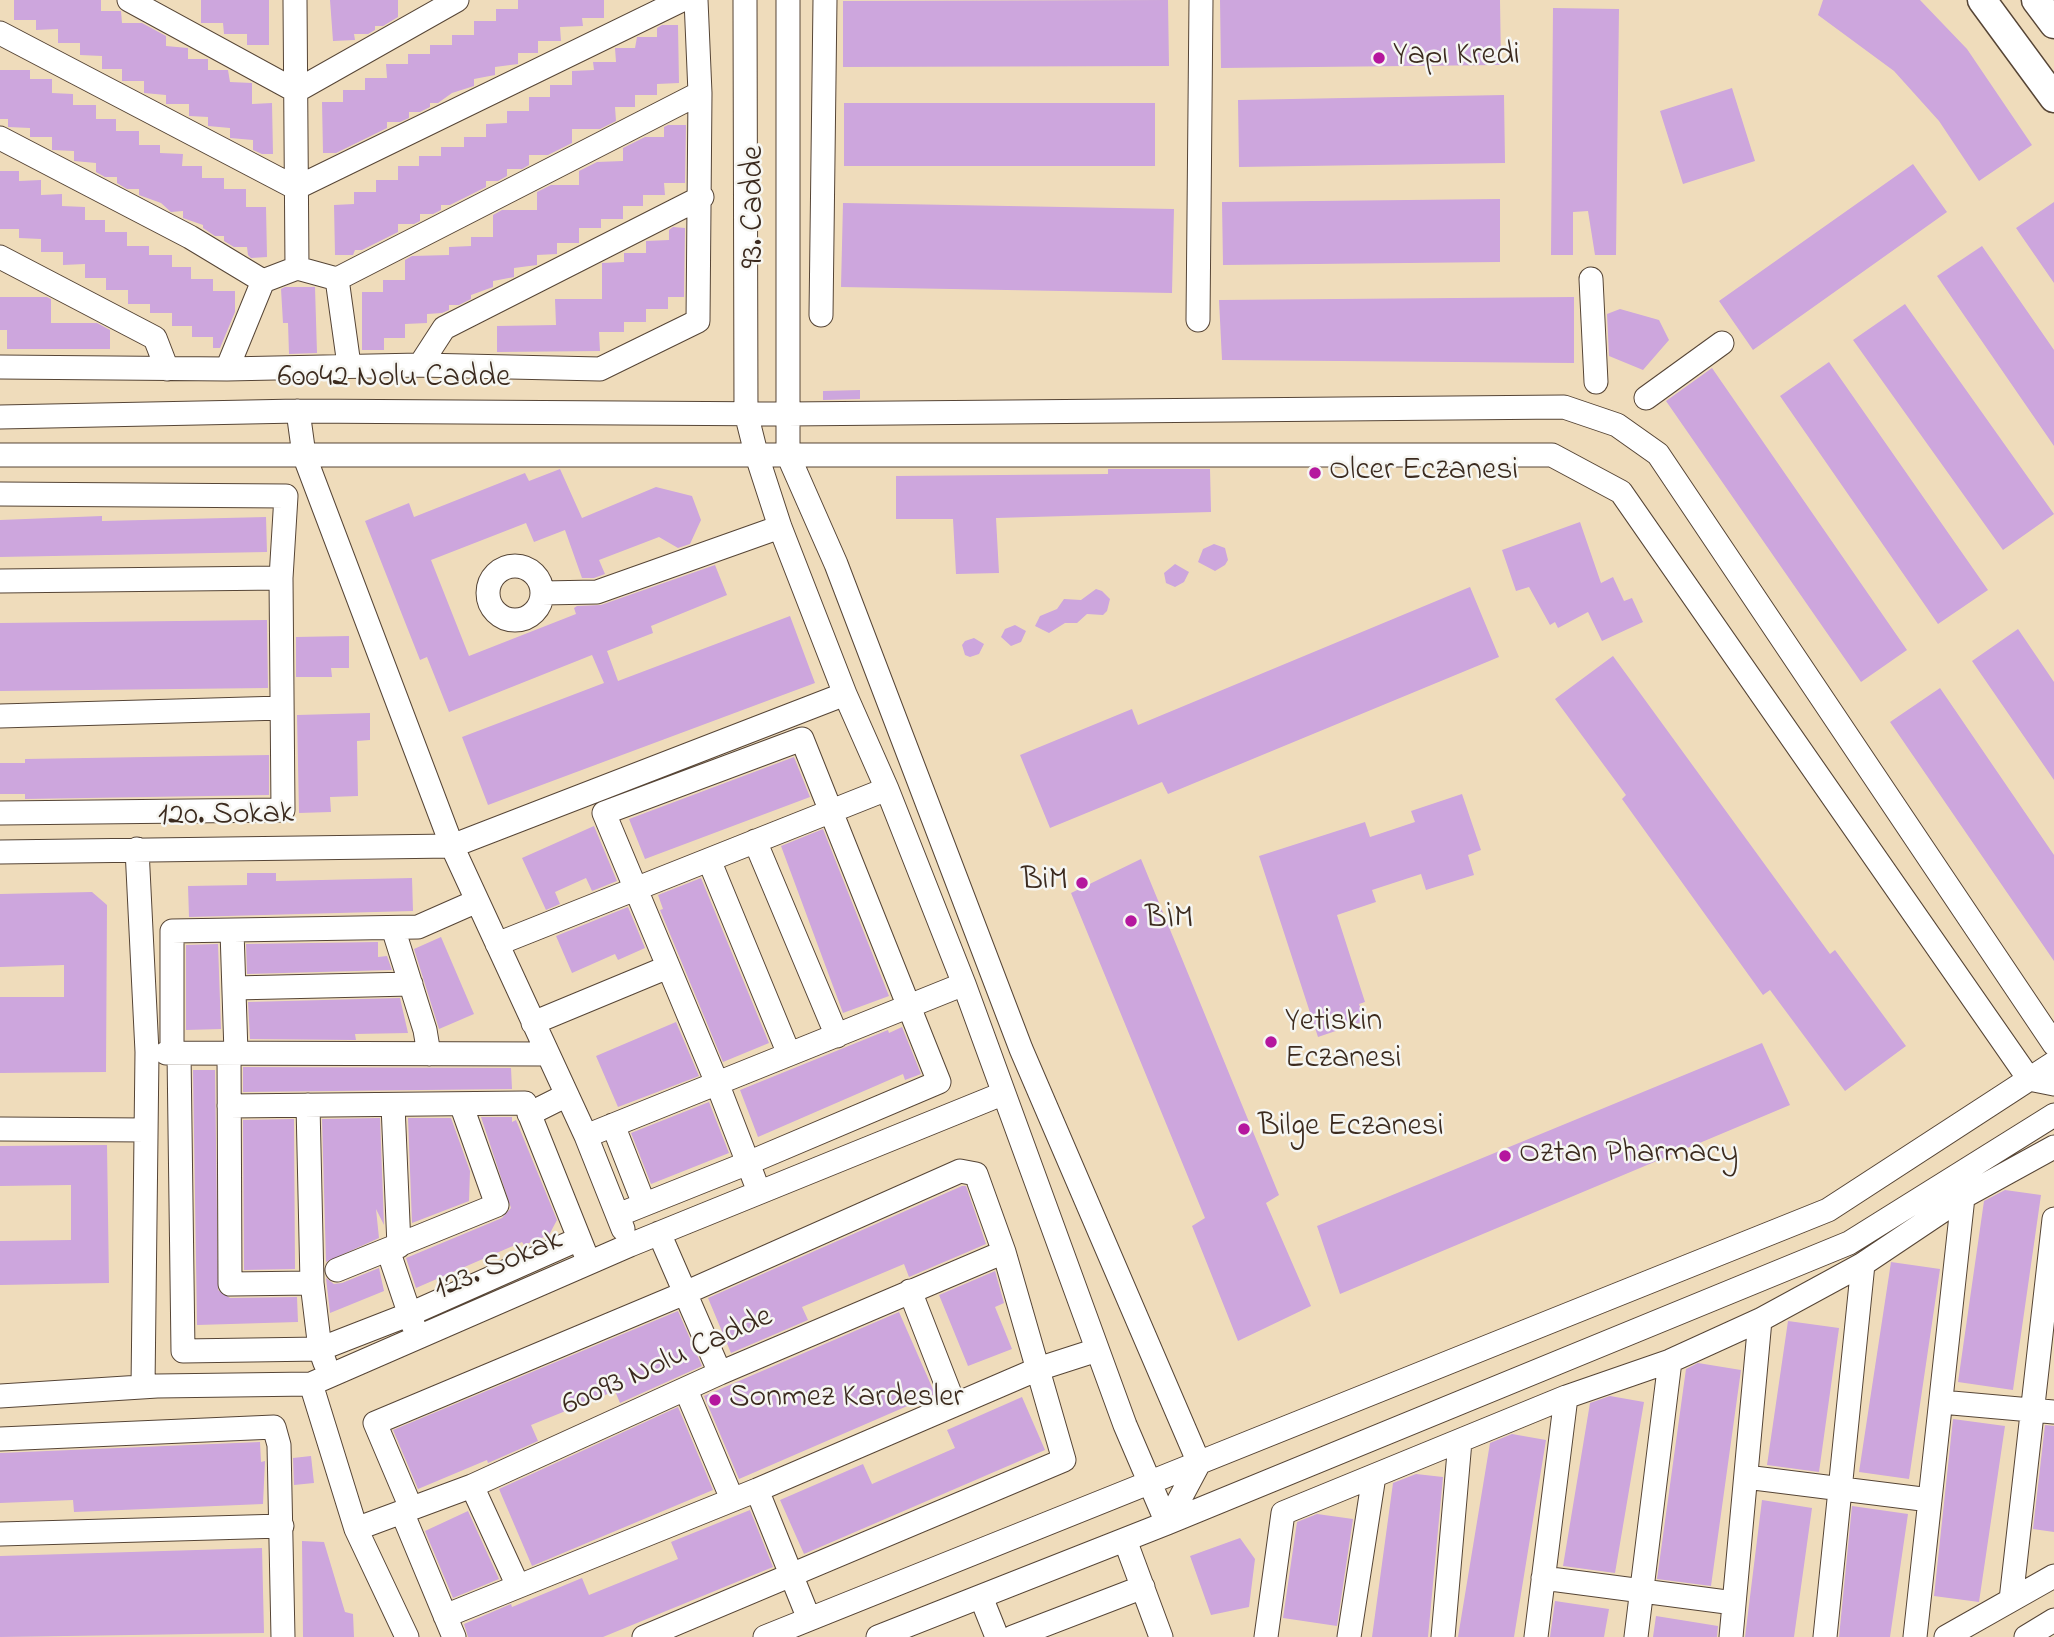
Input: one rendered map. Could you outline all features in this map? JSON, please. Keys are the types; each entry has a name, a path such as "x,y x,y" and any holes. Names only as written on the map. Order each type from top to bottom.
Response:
{"main road":[{"path":"1982,0 2054,98"},
{"path":"2036,0 2054,24"}],"street":[{"path":"129,0 296,91"},
{"path":"295,0 297,268"},
{"path":"296,91 457,0"},
{"path":"296,188 682,0"},
{"path":"0,367 227,369 420,365 600,369 698,321 702,197 701,93 696,0"},
{"path":"744,0 746,413 756,453 780,527 845,695 887,789 964,984 1097,1350 1167,1523"},
{"name":"93. Cadde","path":"788,0 788,455"},
{"path":"821,315 820,186 825,0"},
{"path":"1198,320 1201,0"},
{"path":"0,33 296,188"},
{"path":"227,369 263,281 297,268 337,279 701,93"},
{"path":"0,138 190,237 263,281"},
{"path":"420,365 444,328 702,197"},
{"path":"0,257 155,338 167,369"},
{"path":"337,279 349,365"},
{"path":"1591,279 1596,382"},
{"path":"1646,398 1722,343"},
{"name":"60042 Nolu Cadde","path":"0,417 298,411 788,414 1564,407 1618,425 1658,454 2054,1044"},
{"path":"298,411 304,455 452,846 586,1136 630,1245"},
{"path":"0,455 1552,455 1621,492 2029,1079 2054,1084"},
{"path":"788,455 836,564 1021,1049 1199,1463"},
{"path":"0,494 286,496 281,578 283,810 0,813"},
{"path":"542,593 597,592 780,527"},
{"path":"0,581 281,578"},
{"path":"452,846 845,695"},
{"path":"0,716 282,708"},
{"path":"618,1215 748,1163 939,1082 803,739 604,813 717,1083 748,1163 760,1192"},
{"path":"497,944 887,789"},
{"path":"755,841 837,1035"},
{"name":"120. Sokak","path":"0,852 452,846"},
{"path":"137,849 147,1052 143,1387"},
{"path":"709,860 789,1055"},
{"path":"477,901 418,928 172,931 183,1351 320,1349 410,1314 579,1239"},
{"path":"393,928 429,1054"},
{"path":"232,931 234,988 229,1106 230,1283 312,1283"},
{"path":"533,1023 668,967"},
{"path":"234,988 411,984"},
{"path":"586,1136 964,984"},
{"path":"147,1052 548,1054"},
{"path":"765,1637 1828,1210 2054,1063"},
{"name":"123. Sokak","path":"0,1396 320,1380 630,1245 1002,1094"},
{"path":"529,1114 566,1095"},
{"path":"229,1106 525,1103 588,1263"},
{"path":"337,1270 497,1205 461,1104"},
{"path":"308,1105 312,1283 320,1349 320,1380 356,1529 407,1637"},
{"path":"393,1105 393,1248 417,1336"},
{"path":"878,1637 1167,1523 1849,1243 2054,1115"},
{"path":"613,1125 644,1205"},
{"path":"0,1129 146,1130"},
{"path":"1266,1637 1283,1513 1566,1397 1670,1361 1760,1320 1863,1264 1963,1197 2054,1147"},
{"path":"643,1637 1064,1460 1038,1369 1004,1252 979,1178 965,1170 685,1293 375,1423 449,1627 517,1587 757,1490 1038,1369 1097,1350"},
{"path":"1915,1637 1963,1197"},
{"path":"2011,1600 2043,1411 2054,1219"},
{"path":"659,1233 720,1373"},
{"name":"60093 Nolu Cadde","path":"356,1529 472,1486 720,1373 1004,1252"},
{"path":"1825,1637 1863,1264"},
{"path":"910,1291 954,1404"},
{"path":"1731,1637 1760,1320"},
{"path":"1636,1637 1670,1361"},
{"path":"686,1390 732,1499"},
{"path":"1536,1637 1566,1397"},
{"path":"1941,1402 2043,1411"},
{"path":"0,1439 274,1427 279,1445 283,1637"},
{"path":"1443,1637 1460,1441"},
{"path":"1167,1523 1199,1463"},
{"path":"1349,1637 1374,1476"},
{"path":"1746,1477 1930,1500"},
{"path":"472,1486 517,1587"},
{"path":"757,1490 809,1619"},
{"path":"0,1534 282,1526"},
{"path":"1125,1540 1161,1637"},
{"path":"1946,1637 2054,1576"},
{"path":"1543,1578 1734,1603"},
{"path":"1013,1637 1143,1587"},
{"path":"981,1597 998,1637"},
{"path":"2026,1637 2054,1619"}],"building":[{"path":"14,0 101,0 101,11 121,11 122,23 142,23 166,36 166,46 188,48 188,59 208,59 208,70 228,70 230,82 252,83 252,104 272,103 273,154 262,154 253,150 253,140 230,138 230,128 208,126 208,117 189,116 189,104 166,104 166,95 144,93 144,81 122,81 122,69 102,69 102,56 80,55 80,43 58,43 58,29 36,30 36,20 14,20"},
{"path":"201,0 269,0 269,45 247,45 247,34 224,34 223,23 201,23"},
{"path":"330,0 398,0 398,17 383,26 375,26 375,30 368,34 354,34 355,40 333,41"},
{"path":"518,0 604,0 604,18 582,18 583,26 560,27 561,41 538,41 538,53 518,53 518,64 495,67 495,75 474,79 474,86 452,93 438,103 430,103 430,107 420,112 409,112 409,118 400,122 387,122 387,128 336,153 323,153 322,102 343,102 343,90 365,90 365,78 387,78 386,64 408,64 408,54 430,54 430,45 452,45 452,35 474,35 474,21 496,21 496,9 518,9"},
{"path":"1168,0 1169,66 843,67 843,1"},
{"path":"1220,0 1500,0 1501,65 1221,68"},
{"path":"1823,0 1920,0 1967,49 2032,145 1979,181 1939,121 1894,71 1818,15"},
{"path":"1553,8 1619,9 1616,255 1595,255 1588,211 1573,212 1573,255 1551,255"},
{"path":"662,25 678,25 679,83 657,84 657,95 635,95 635,107 615,107 616,121 600,129 572,129 572,143 548,155 529,155 529,165 522,169 507,169 507,176 498,181 486,181 486,187 450,205 441,205 441,210 433,214 420,214 420,221 414,224 398,224 398,232 362,250 355,250 353,255 335,255 334,205 354,204 354,192 376,192 376,180 398,180 398,166 419,166 419,156 441,156 441,147 464,147 464,137 486,137 486,124 507,123 507,111 529,111 529,97 550,97 550,85 572,85 572,71 594,70 593,62 616,62 615,48 635,48 637,37 657,37 657,28"},
{"path":"0,70 30,70 30,79 52,79 52,93 73,94 73,105 96,105 96,119 116,119 116,131 139,131 139,145 160,145 160,153 183,154 182,166 202,166 202,178 224,178 224,189 246,189 246,207 266,207 267,257 251,258 247,247 234,247 224,241 224,236 215,236 203,228 203,225 183,218 183,211 171,212 161,203 139,195 139,189 127,189 117,183 117,177 105,177 96,172 96,163 74,161 74,151 52,150 52,137 30,137 30,128 8,127 8,119 0,119"},
{"path":"1732,88 1755,161 1683,184 1660,111"},
{"path":"1504,95 1505,163 1239,167 1238,100"},
{"path":"844,103 1155,103 1155,166 844,166"},
{"path":"686,125 685,183 664,183 665,195 643,195 643,206 623,206 623,219 601,219 601,228 579,228 579,243 557,243 557,254 537,255 537,265 514,268 514,277 493,281 493,287 471,295 471,299 459,305 449,305 449,310 442,313 427,314 427,323 405,324 405,338 384,338 384,350 362,350 362,292 383,292 383,280 405,280 405,260 412,256 449,255 449,247 471,246 471,237 493,237 493,215 502,210 537,210 537,192 551,185 579,185 579,171 597,162 623,161 623,148 645,137 664,137 664,127"},
{"path":"1913,164 1947,212 1753,350 1719,301"},
{"path":"0,171 19,171 19,181 41,180 41,195 62,194 62,206 85,207 85,220 105,220 105,232 127,232 127,246 149,246 149,255 172,255 172,267 191,267 191,279 213,279 213,291 235,291 235,312 220,348 213,348 213,337 192,337 192,326 172,326 172,313 150,313 150,304 128,304 128,290 106,290 106,278 85,278 85,264 63,265 63,252 41,252 41,239 19,238 19,229 0,229"},
{"path":"1500,199 1500,262 1223,265 1222,202"},
{"path":"2054,202 2054,283 2016,228"},
{"path":"843,203 1174,209 1172,293 841,287"},
{"path":"673,227 685,228 684,297 668,297 668,309 646,309 646,322 624,322 624,332 599,332 600,351 497,352 497,326 556,325 555,299 602,299 602,263 624,262 624,253 646,253 646,241 669,240 669,230"},
{"path":"1982,246 2054,350 2054,446 1937,276"},
{"path":"315,287 317,353 289,354 288,323 283,323 281,289"},
{"path":"0,297 47,297 51,299 51,323 97,323 110,330 110,349 7,349 7,330 0,330"},
{"path":"1574,297 1574,363 1222,360 1219,300"},
{"path":"1905,304 2054,514 2003,550 1853,340"},
{"path":"1620,309 1659,320 1669,340 1643,370 1609,356 1607,314"},
{"path":"1829,362 1988,590 1938,624 1780,396"},
{"path":"1712,368 1907,650 1861,682 1666,401"},
{"path":"860,390 860,399 823,400 823,391"},
{"path":"560,469 582,518 656,487 692,496 701,520 690,544 678,548 659,537 599,560 605,574 594,578 582,578 565,530 534,542 526,523 431,560 469,656 576,614 574,608 577,606 601,605 715,565 727,595 651,626 653,633 607,651 618,681 790,616 815,683 488,805 462,737 604,683 592,655 449,712 427,657 420,660 365,521 409,503 414,517 525,473 529,481"},
{"path":"1108,469 1210,469 1211,512 996,518 999,573 956,574 953,519 896,519 896,476 1108,474"},
{"path":"102,516 102,521 266,517 267,552 0,557 0,520"},
{"path":"1580,522 1601,583 1613,577 1624,601 1632,598 1643,622 1602,641 1588,612 1558,628 1555,622 1550,625 1529,587 1516,591 1502,550"},
{"path":"1214,544 1225,548 1228,560 1215,571 1198,562 1203,549"},
{"path":"1175,564 1189,572 1184,582 1175,587 1166,583 1164,573"},
{"path":"1470,587 1499,657 1168,794 1162,782 1050,828 1020,755 1132,709 1138,725"},
{"path":"1096,589 1110,599 1103,615 1087,614 1077,623 1065,623 1049,633 1035,626 1040,616 1057,609 1064,599 1081,600"},
{"path":"267,620 268,688 0,691 0,623"},
{"path":"1015,625 1026,631 1021,642 1011,646 1001,637 1005,629"},
{"path":"2018,629 2054,682 2054,780 1972,661"},
{"path":"349,636 349,668 331,668 332,677 296,677 296,637"},
{"path":"974,638 984,644 979,654 970,657 965,655 962,645"},
{"path":"1613,656 1830,954 1835,950 1906,1046 1845,1091 1770,990 1763,995 1622,799 1626,795 1555,699"},
{"path":"1940,688 2054,855 2054,961 1890,722"},
{"path":"370,713 370,740 357,741 358,796 330,797 331,812 299,813 297,715"},
{"path":"269,755 269,795 25,799 25,794 0,794 0,763 25,763 25,759"},
{"path":"794,757 810,797 645,859 629,819"},
{"path":"1462,794 1481,850 1468,855 1474,875 1426,890 1421,874 1372,890 1376,902 1337,915 1365,1002 1359,1004 1365,1021 1318,1037 1259,856 1365,822 1370,837 1415,822 1411,811"},
{"path":"594,826 617,881 592,891 586,878 555,892 560,904 546,910 522,858"},
{"path":"823,829 889,996 843,1013 781,846"},
{"path":"1141,859 1279,1195 1266,1203 1311,1306 1238,1341 1192,1226 1205,1218 1071,893"},
{"path":"247,873 276,873 276,881 412,878 413,911 189,917 188,886 247,885"},
{"path":"701,878 769,1043 723,1062 660,910 663,909 658,895"},
{"path":"92,892 107,905 106,1072 0,1073 0,997 64,997 64,965 0,967 0,894"},
{"path":"628,907 645,948 618,960 615,954 572,973 556,936"},
{"path":"441,937 474,1014 439,1029 414,949"},
{"path":"378,942 378,957 387,956 392,970 247,974 246,944"},
{"path":"218,944 221,1029 186,1030 186,945"},
{"path":"400,998 408,1033 355,1034 356,1040 250,1039 248,1002"},
{"path":"676,1022 699,1076 618,1107 596,1056"},
{"path":"902,1027 921,1074 905,1080 903,1074 758,1137 740,1090 888,1030 889,1033"},
{"path":"1762,1043 1790,1105 1340,1294 1317,1226"},
{"path":"243,1067 511,1068 512,1089 243,1092"},
{"path":"193,1070 215,1070 218,1290 230,1298 297,1297 298,1322 197,1325"},
{"path":"709,1102 729,1153 651,1184 631,1133"},
{"path":"481,1117 512,1117 512,1122 516,1120 557,1220 549,1235 524,1245 522,1242 416,1288 406,1258 502,1218 511,1208"},
{"path":"380,1118 384,1225 376,1209 379,1238 326,1262 322,1119"},
{"path":"408,1118 451,1118 470,1171 469,1201 412,1223"},
{"path":"294,1119 295,1269 244,1270 243,1120"},
{"path":"107,1145 109,1283 0,1285 0,1241 71,1240 71,1185 0,1186 0,1146"},
{"path":"966,1186 986,1244 909,1277 904,1264 802,1307 808,1320 731,1353 708,1298"},
{"path":"2005,1190 2041,1195 2013,1390 1958,1382 1984,1201"},
{"path":"1891,1262 1940,1269 1909,1479 1859,1472"},
{"path":"379,1268 384,1291 330,1313 326,1278 334,1284 342,1283"},
{"path":"995,1271 1004,1303 995,1307 1012,1349 968,1366 939,1295"},
{"path":"678,1311 702,1366 620,1403 615,1391 531,1425 538,1441 418,1489 393,1430"},
{"path":"899,1312 935,1394 739,1479 704,1396"},
{"path":"1788,1321 1839,1328 1819,1472 1767,1465"},
{"path":"1698,1363 1741,1370 1711,1586 1657,1579 1686,1369"},
{"path":"1610,1396 1644,1402 1615,1573 1563,1566 1590,1403"},
{"path":"1022,1397 1045,1450 804,1554 780,1500 863,1464 872,1484 955,1448 947,1430"},
{"path":"678,1407 713,1490 532,1566 499,1489"},
{"path":"1953,1419 2005,1426 1979,1602 1934,1596"},
{"path":"2045,1425 2054,1426 2054,1532 2033,1529"},
{"path":"1512,1434 1546,1440 1514,1637 1458,1637 1490,1443"},
{"path":"260,1442 261,1462 265,1461 263,1504 74,1512 73,1500 0,1503 0,1453"},
{"path":"311,1456 314,1483 294,1485 293,1458"},
{"path":"1416,1474 1443,1477 1428,1637 1372,1637 1393,1483"},
{"path":"1762,1500 1812,1508 1794,1637 1745,1637"},
{"path":"1852,1506 1908,1514 1890,1637 1839,1637"},
{"path":"750,1510 773,1567 603,1637 468,1637 464,1624 511,1604 512,1607 582,1578 589,1595 678,1559 671,1542"},
{"path":"468,1511 499,1579 453,1598 425,1531"},
{"path":"1317,1514 1353,1519 1337,1626 1283,1618 1297,1522"},
{"path":"1240,1538 1255,1559 1249,1607 1211,1615 1190,1556"},
{"path":"302,1541 324,1542 345,1612 353,1614 354,1637 303,1637"},
{"path":"262,1548 264,1633 0,1637 0,1556"},
{"path":"1555,1601 1609,1609 1604,1637 1550,1637"},
{"path":"1656,1616 1718,1626 1717,1637 1653,1637"}],"place":[{"name":"Yapı Kredi","path":"1379,58"},
{"name":"Olcer Eczanesi","path":"1315,473"},
{"name":"BiM","path":"1082,883"},
{"name":"BİM","path":"1131,921"},
{"name":"Yetiskin Eczanesi","path":"1271,1042"},
{"name":"Bilge Eczanesi","path":"1244,1129"},
{"name":"Oztan Pharmacy","path":"1505,1156"},
{"name":"Sonmez Kardesler","path":"715,1400"}]}
